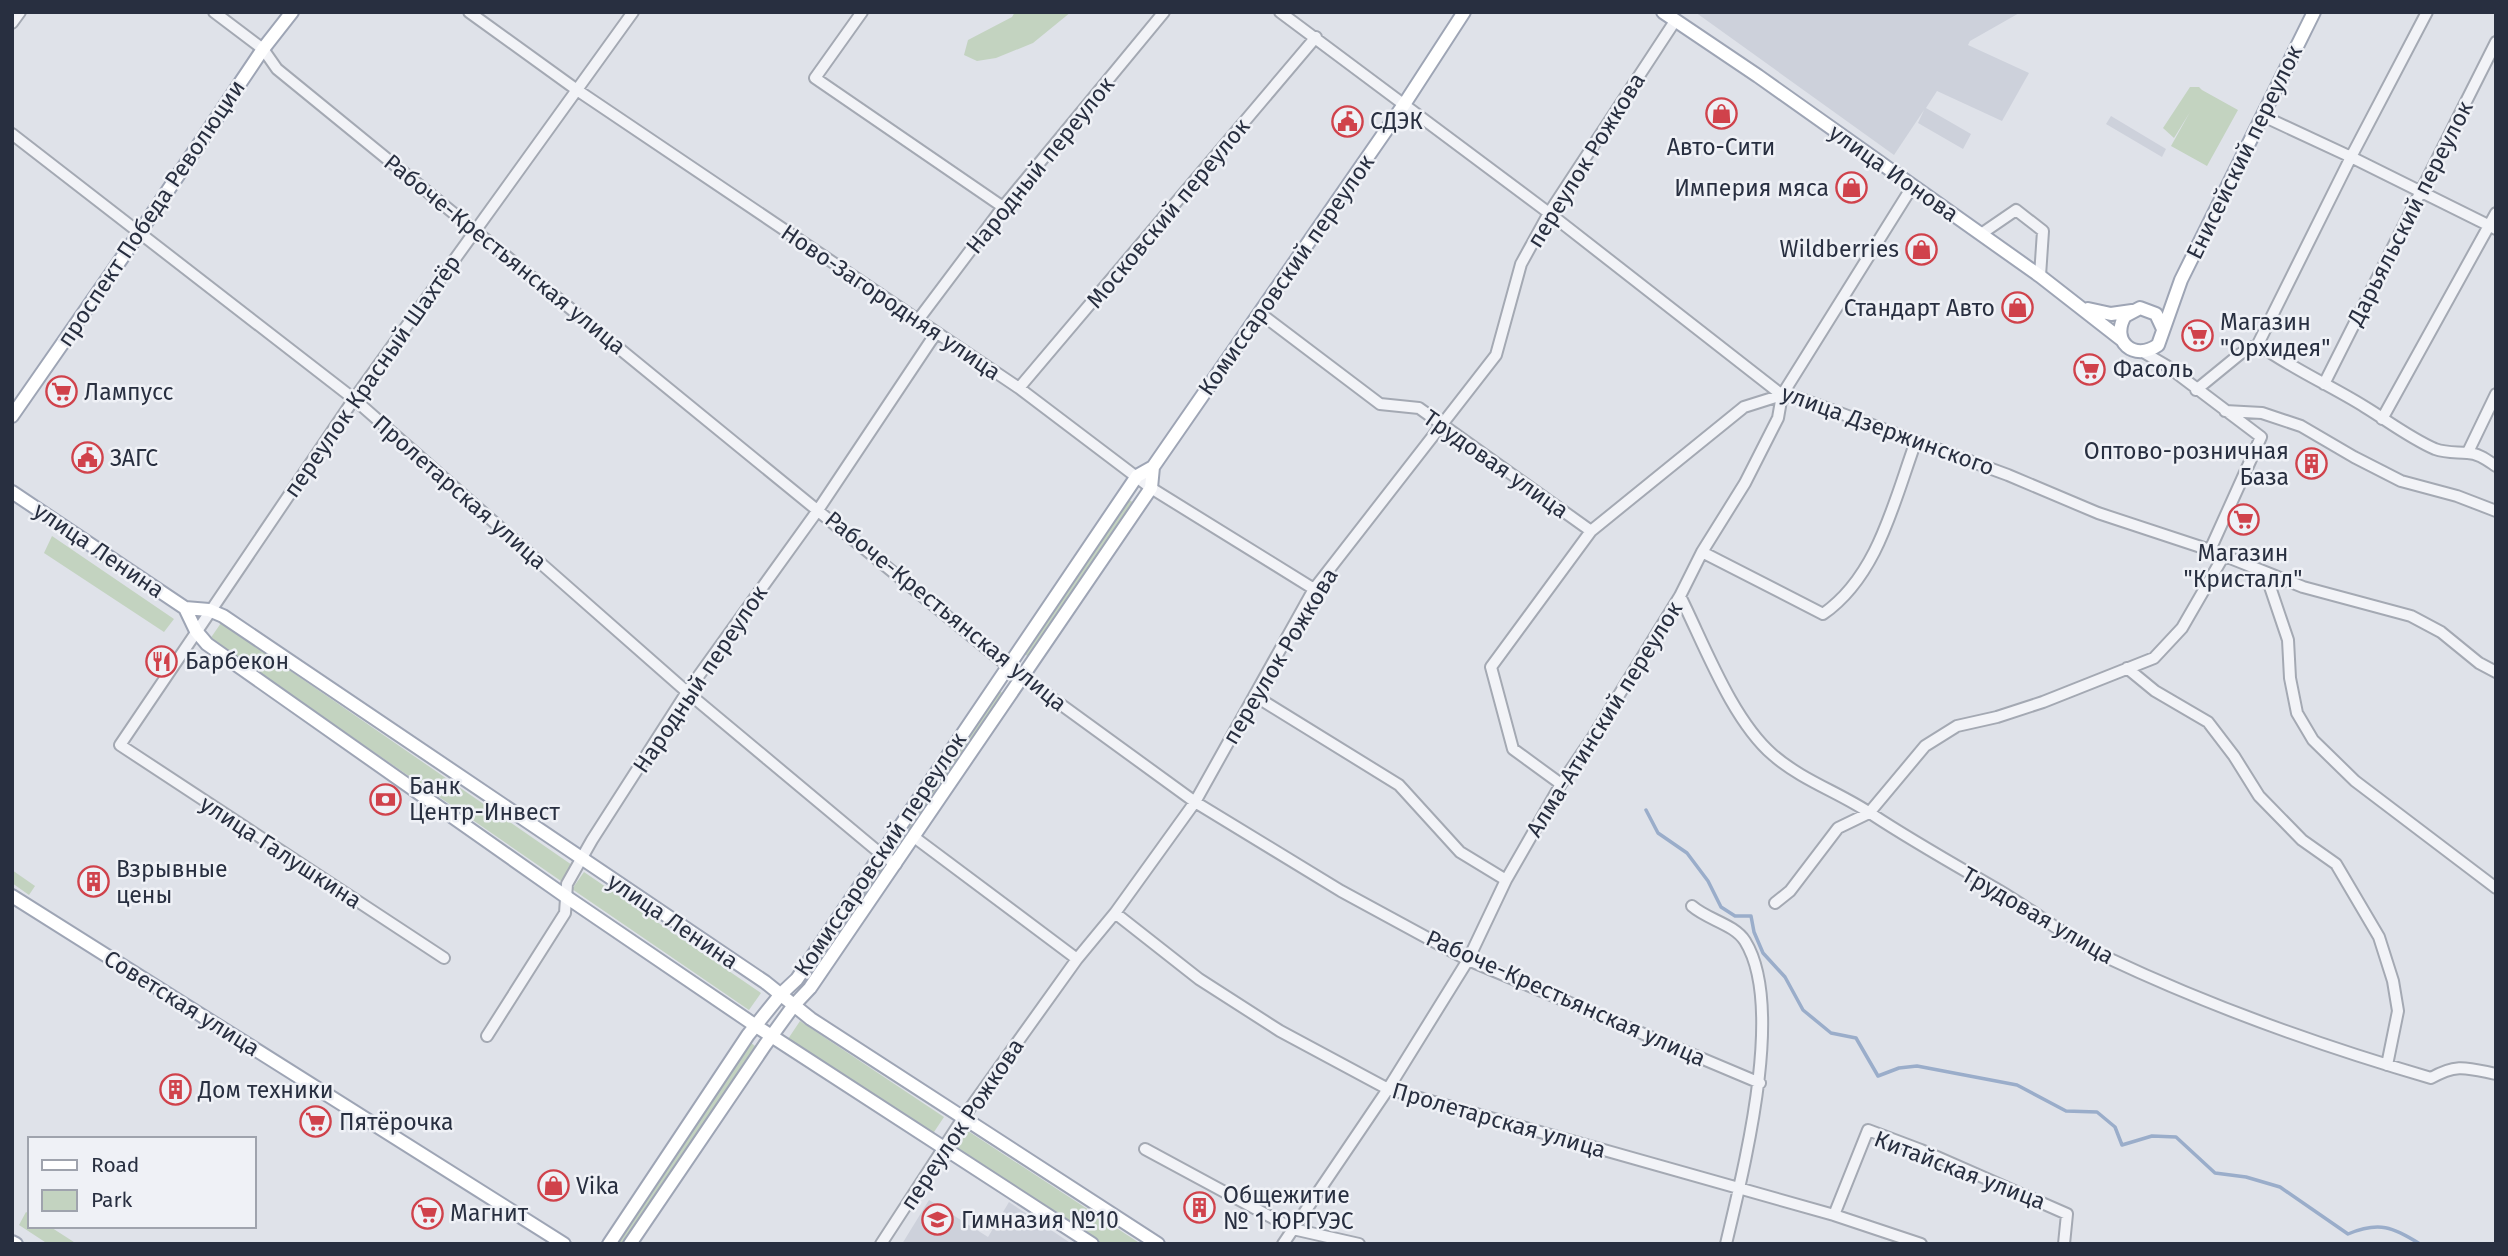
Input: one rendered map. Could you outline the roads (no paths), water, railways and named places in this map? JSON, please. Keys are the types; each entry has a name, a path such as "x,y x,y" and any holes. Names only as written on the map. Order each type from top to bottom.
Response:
{"main road":[{"name":"проспект Победа Революции","path":"12,416 263,49 292,12"},
{"name":"Комиссаровский переулок","path":"609,1244 756,1026 781,994 797,979 1137,476 1153,467 1261,314 1464,12"},
{"name":"улица Ионова","path":"1663,12 2040,276 2122,340"},
{"name":"Енисейский переулок","path":"2163,329 2175,292 2314,12"},
{"path":"2067,296 2092,311 2103,314 2158,304 2175,292"},
{"path":"2136,310 2156,314 2163,329 2158,345 2143,352 2127,346 2122,340 2121,323 2136,310"},
{"name":"Комиссаровский переулок","path":"630,1244 771,1036 794,1004 810,988 896,864 1151,488 1153,467"},
{"name":"улица Ленина","path":"12,492 185,608 209,610 223,616 781,994 811,1019 1158,1244"},
{"name":"улица Ленина","path":"185,608 196,631 207,645 756,1026 1092,1244"},
{"name":"Советская улица","path":"12,896 564,1244"}],"street":[{"path":"12,23 20,12"},
{"name":"Рабоче-Крестьянская улица","path":"214,12 263,49 276,69 1008,666 1195,802 1341,891 1468,960 1760,1083"},
{"name":"Ново-Загородняя улица","path":"469,12 577,90 1019,388 1151,488 1314,589"},
{"name":"переулок Красный Шахтёр","path":"120,745 354,399 633,12"},
{"path":"846,12 859,16 815,78 1003,207"},
{"name":"Народный переулок","path":"918,320 1003,207 1164,12"},
{"name":"улица Дзержинского","path":"1280,12 1405,103 1783,395 1799,398 1916,441 2008,475 2098,513 2210,550 2303,587 2411,616 2441,632 2479,663 2496,672"},
{"path":"2196,390 2258,344 2427,12"},
{"name":"переулок Рожкова","path":"881,1244 963,1118 1077,959 1115,913 1195,802 1314,589 1496,355 1521,264 1549,213 1675,21"},
{"name":"Московский переулок","path":"1019,388 1316,37"},
{"name":"Дарьяльский переулок","path":"2324,384 2496,43"},
{"path":"2263,116 2492,228"},
{"name":"Пролетарская улица","path":"12,134 354,399 687,692 896,864"},
{"name":"Алма-Атинский переулок","path":"1283,1244 1388,1089 1468,960 1506,880 1561,784 1680,596 1702,552 1750,472 1778,418 1783,395 1912,187"},
{"path":"1980,234 2016,210 2043,231 2040,276"},
{"path":"2382,419 2492,228 2496,213"},
{"name":"Трудовая улица","path":"1261,314 1380,404 1419,408 1591,531"},
{"name":"Народный переулок","path":"487,1036 565,913 567,884 592,840 687,692 818,510 936,332"},
{"path":"2258,344 2277,358 2302,369 2435,449 2455,454 2468,452 2481,456 2496,466"},
{"path":"2158,345 2158,354 2167,366"},
{"path":"2143,352 2167,366 2261,437 2210,550"},
{"path":"2468,452 2496,394"},
{"path":"1561,784 1513,749 1491,667 1591,531 1744,407 1783,395"},
{"path":"2225,411 2262,413 2301,426 2401,481 2457,496 2496,511"},
{"path":"1702,552 1823,614 1840,602 1858,581 1872,558 1916,441"},
{"path":"1775,903 1790,891 1838,828 1870,813 1925,746 1957,726 2043,702 2154,657 2182,628 2223,557"},
{"path":"2265,572 2288,640 2290,678 2297,713 2313,740 2355,781 2496,888"},
{"name":"Трудовая улица","path":"1680,596 1720,679 1749,729 1773,755 1806,778 2002,892 2066,935 2108,958 2267,1025 2387,1065 2431,1078 2449,1068 2466,1068 2496,1074"},
{"path":"2127,668 2155,691 2208,722 2234,756 2259,796 2302,840 2336,864 2379,937 2393,981 2398,1012 2387,1065"},
{"path":"1255,696 1399,785 1460,852 1506,880"},
{"name":"улица Галушкина","path":"120,745 444,958"},
{"path":"914,837 1077,959"},
{"path":"1692,906 1709,919 1737,931 1745,941 1761,989 1760,1083 1726,1244"},
{"name":"Пролетарская улица","path":"1115,913 1199,979 1280,1031 1388,1089 1834,1215 1921,1244"},
{"name":"Китайская улица","path":"1834,1215 1868,1130 1921,1150 2067,1214 2064,1244"},
{"path":"1145,1149 1293,1229 1359,1244"}],"waterway":[{"path":"1646,810 1658,833 1687,853 1708,881 1721,907 1735,916 1751,916 1763,953 1785,977 1803,1010 1831,1033 1856,1038 1878,1076 1899,1068 1917,1066 2017,1085 2066,1111 2097,1112 2115,1127 2122,1145 2152,1136 2176,1137 2215,1173 2246,1177 2280,1187 2348,1234 2369,1228 2386,1228 2402,1233 2420,1244"}],"place":[{"name":"Авто-Сити","path":"1721,113"},
{"name":"СДЭК","path":"1347,121"},
{"name":"Империя мяса","path":"1852,188"},
{"name":"Wildberries","path":"1922,249"},
{"name":"Стандарт Авто","path":"2018,308"},
{"name":"Магазин \"Орхидея\"","path":"2197,335"},
{"name":"Фасоль","path":"2090,369"},
{"name":"Лампусс","path":"61,392"},
{"name":"ЗАГС","path":"87,458"},
{"name":"Оптово-розничная База","path":"2312,464"},
{"name":"Магазин \"Кристалл\"","path":"2243,519"},
{"name":"Барбекон","path":"162,661"},
{"name":"Банк Центр-Инвест","path":"386,799"},
{"name":"Взрывные цены","path":"93,882"},
{"name":"Дом техники","path":"175,1090"},
{"name":"Пятёрочка","path":"316,1122"},
{"name":"Vika","path":"553,1186"},
{"name":"Общежитие № 1 ЮРГУЭС","path":"1200,1208"},
{"name":"Магнит","path":"427,1213"},
{"name":"Гимназия №10","path":"938,1220"}]}
